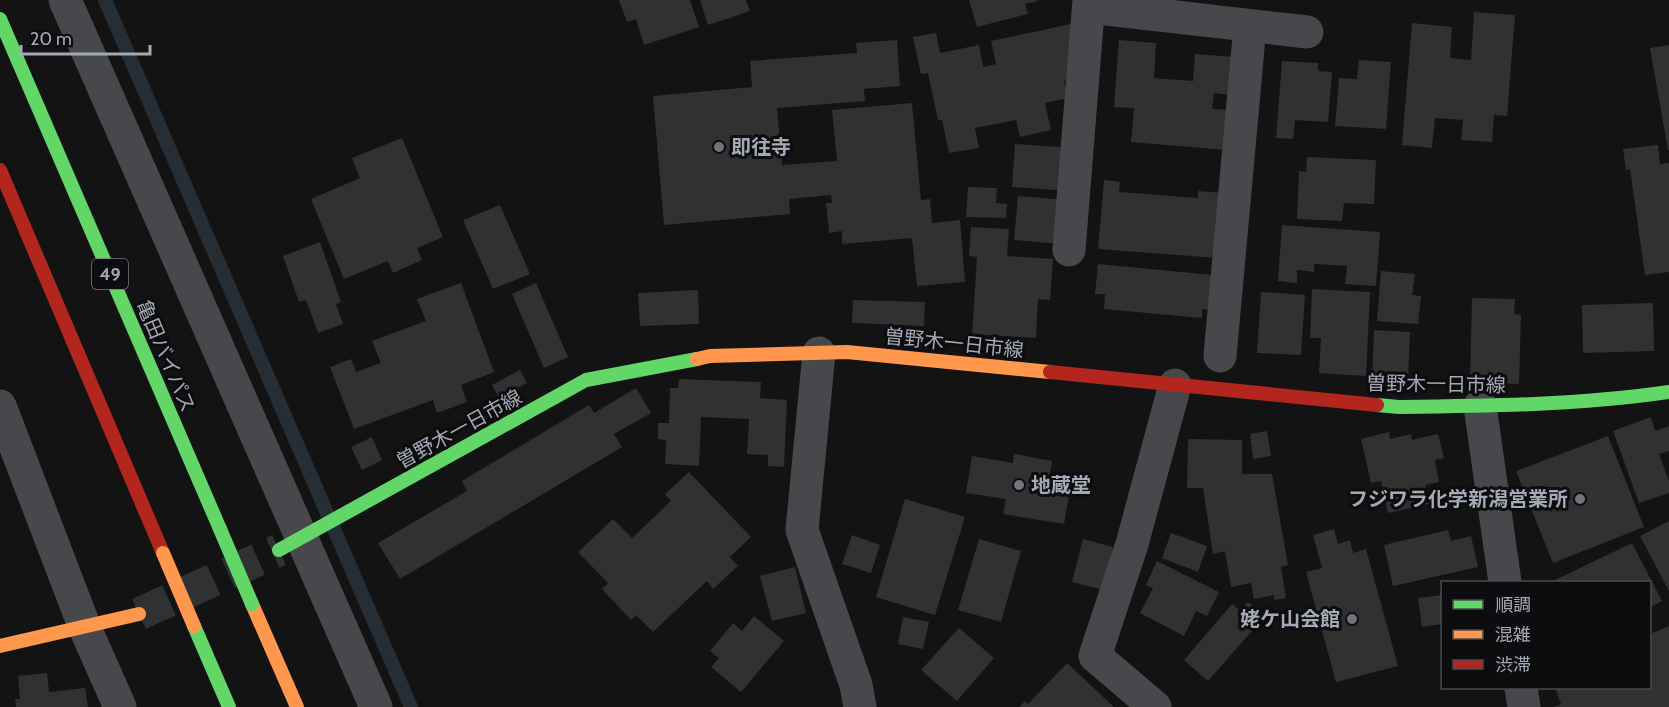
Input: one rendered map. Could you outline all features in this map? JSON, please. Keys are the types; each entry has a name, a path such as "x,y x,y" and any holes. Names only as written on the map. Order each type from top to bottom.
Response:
{"main road":[{"name":"亀田バイパス","path":"0,19 297,707"},
{"path":"0,170 229,707"},
{"name":"曽野木一日市線","path":"298,541 586,380 710,356 847,352 1399,407 1480,406 1630,399 1669,392"},
{"path":"0,646 139,614"}],"street":[{"path":"65,0 298,541 376,707"},
{"path":"1069,250 1089,4 1307,32"},
{"path":"1220,356 1250,26"},
{"path":"819,353 802,530 856,685 861,707"},
{"path":"1155,707 1095,656 1132,543 1175,385"},
{"path":"0,406 85,628 120,707"},
{"path":"1480,406 1505,581"},
{"path":"1521,689 1524,707"}],"building":[{"path":"619,0 690,0 699,27 644,45 636,19 627,22"},
{"path":"700,0 746,0 750,11 708,25"},
{"path":"969,0 1038,1 1025,4 1028,14 977,27"},
{"path":"1474,12 1515,15 1507,116 1494,115 1492,142 1461,140 1463,120 1435,118 1432,148 1402,145 1412,23 1452,27 1450,58 1471,60"},
{"path":"1071,24 1073,79 1064,81 1068,98 1045,103 1051,130 1020,137 1016,120 975,128 979,148 949,153 942,120 938,120 928,73 921,74 913,37 936,33 940,53 979,45 983,67 996,64 991,41"},
{"path":"897,40 900,86 864,89 865,101 777,108 782,165 837,161 832,110 912,103 921,200 930,199 932,223 960,220 965,282 917,286 912,238 842,244 842,231 829,233 826,203 832,203 831,195 789,199 790,214 664,225 653,96 752,87 750,61 857,53 856,43"},
{"path":"1119,40 1156,43 1154,78 1193,81 1195,54 1235,57 1232,95 1214,93 1212,109 1229,110 1226,150 1131,142 1134,108 1114,107"},
{"path":"1669,45 1669,150 1668,150 1650,48"},
{"path":"1359,60 1391,62 1386,129 1335,126 1339,78 1357,79"},
{"path":"1282,61 1318,63 1318,71 1332,72 1328,122 1295,120 1293,139 1276,138"},
{"path":"402,138 443,237 417,248 422,260 393,273 388,261 344,279 311,199 360,178 352,158"},
{"path":"1015,144 1072,148 1069,191 1012,187"},
{"path":"1658,145 1660,164 1669,163 1669,272 1645,275 1630,169 1626,170 1623,149"},
{"path":"1307,157 1376,160 1374,204 1344,203 1342,221 1297,219 1299,171 1306,172"},
{"path":"1104,180 1120,182 1119,192 1198,198 1198,191 1223,193 1218,258 1098,249"},
{"path":"968,187 997,188 996,203 1007,204 1006,218 966,217"},
{"path":"1018,196 1066,200 1063,244 1014,240"},
{"path":"500,205 530,274 493,289 463,220"},
{"path":"1282,225 1380,232 1376,286 1345,284 1347,266 1314,264 1314,272 1297,270 1297,283 1278,281"},
{"path":"971,227 1009,229 1007,256 1053,259 1050,300 1038,299 1036,338 972,334 977,257 969,256"},
{"path":"320,242 341,302 336,304 343,324 318,333 306,300 299,302 283,256"},
{"path":"1098,264 1213,275 1210,310 1202,309 1202,318 1104,309 1105,294 1095,294"},
{"path":"1381,271 1415,274 1412,295 1421,296 1418,324 1377,321"},
{"path":"461,283 494,372 461,385 467,402 437,413 433,400 354,429 330,367 351,359 356,372 381,363 372,341 426,321 417,299"},
{"path":"536,283 568,357 544,368 512,294"},
{"path":"1312,289 1370,292 1366,376 1319,373 1321,338 1310,338"},
{"path":"698,290 699,324 640,326 638,293"},
{"path":"1261,292 1305,295 1301,355 1257,353"},
{"path":"1472,298 1515,299 1514,314 1521,315 1519,384 1470,382"},
{"path":"853,300 925,302 924,326 852,323"},
{"path":"1653,303 1654,351 1583,353 1582,305"},
{"path":"1374,330 1410,332 1408,382 1372,380"},
{"path":"520,370 527,383 499,398 492,385"},
{"path":"679,379 761,382 760,398 787,400 784,467 768,466 768,455 747,454 749,419 701,417 699,466 665,464 666,440 658,439 658,423 669,423 670,388 678,388"},
{"path":"636,388 651,413 614,434 622,447 400,579 378,543 467,491 462,481 589,405 594,413"},
{"path":"1651,417 1655,431 1669,426 1669,451 1659,454 1669,481 1669,493 1639,503 1613,431"},
{"path":"1267,431 1271,456 1253,459 1250,434"},
{"path":"1389,432 1390,439 1411,434 1412,440 1438,434 1444,458 1435,460 1439,482 1425,485 1429,504 1388,513 1381,481 1371,483 1361,439"},
{"name":"フジワラ化学新潟営業所","path":"1608,436 1644,527 1553,563 1516,471"},
{"path":"372,437 382,460 362,470 351,447"},
{"path":"1188,439 1242,440 1242,474 1272,474 1288,565 1281,567 1286,598 1274,600 1274,595 1254,599 1251,583 1231,587 1225,551 1213,554 1203,488 1187,488"},
{"name":"地蔵堂","path":"1014,454 1052,461 1050,474 1072,478 1064,524 1003,514 1006,499 966,493 972,456 1013,463"},
{"path":"689,472 751,537 730,557 738,566 713,589 707,581 653,632 636,615 631,620 602,589 608,583 578,552 613,519 632,538 671,501 665,494"},
{"path":"905,499 965,517 935,615 876,597"},
{"path":"1669,521 1669,591 1640,536"},
{"name":"姥ケ山会館","path":"1334,529 1338,544 1350,540 1353,553 1366,549 1398,666 1336,682 1306,572 1322,568 1313,535"},
{"path":"1448,530 1451,541 1471,536 1478,567 1393,586 1384,545"},
{"path":"1171,533 1207,546 1198,572 1162,558"},
{"path":"852,535 880,545 871,573 842,564"},
{"path":"979,539 1021,551 1001,622 958,610"},
{"path":"1083,539 1113,547 1103,590 1072,582"},
{"path":"1632,543 1662,601 1651,606 1651,581 1553,581"},
{"path":"1157,561 1219,592 1207,616 1196,611 1184,636 1140,613 1153,588 1146,585"},
{"path":"795,567 806,613 772,621 760,576"},
{"path":"1441,595 1441,624 1422,627 1418,598"},
{"path":"1248,602 1265,616 1208,681 1184,660 1232,604 1240,611"},
{"path":"754,616 784,641 741,692 711,667 719,658 710,651 733,623 742,631"},
{"path":"903,617 929,622 923,649 898,644"},
{"path":"1669,626 1669,707 1553,707 1561,704 1556,690 1559,689 1651,689 1651,634"},
{"path":"959,628 994,658 957,701 921,670"},
{"path":"1067,663 1114,707 1019,707 1025,701 1028,704"},
{"path":"47,673 49,692 85,688 88,707 16,707 15,699 20,699 18,676"}],"waterway":[{"path":"105,0 411,707"}],"tunnel":[{"path":"139,614 279,550"}],"traffic: fast":[{"path":"0,19 220,529"},
{"path":"279,550 586,380 697,359"},
{"path":"1377,405 1399,407 1534,404 1602,400 1669,392"},
{"path":"220,529 252,604"},
{"path":"194,626 229,707"}],"traffic: slow":[{"path":"697,359 710,356 847,352 1050,372"},
{"path":"163,553 194,626"},
{"path":"252,604 297,707"},
{"path":"0,646 139,614"}],"traffic: jam":[{"path":"0,170 163,553"},
{"path":"1050,372 1377,405"}],"place":[{"name":"即往寺","path":"719,147"},
{"name":"地蔵堂","path":"1019,485"},
{"name":"フジワラ化学新潟営業所","path":"1580,499"},
{"name":"姥ケ山会館","path":"1352,619"}]}
